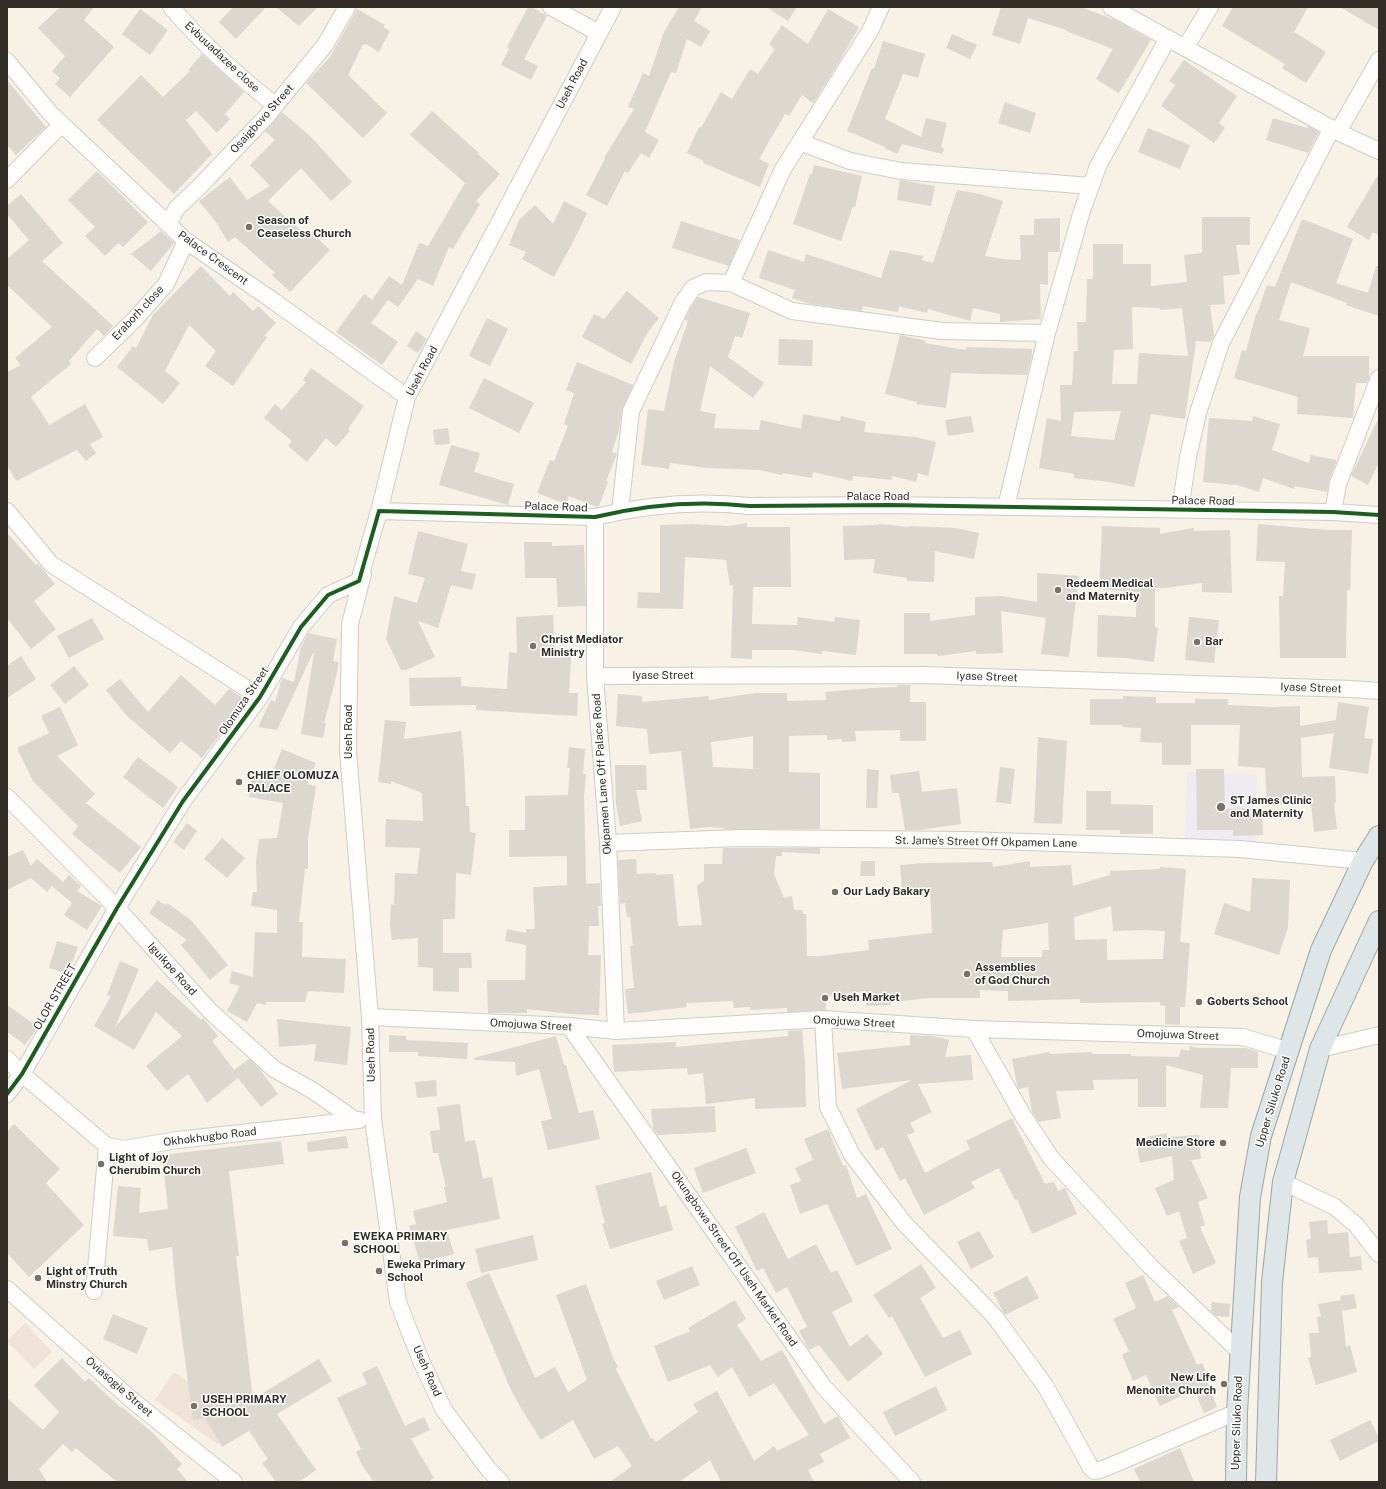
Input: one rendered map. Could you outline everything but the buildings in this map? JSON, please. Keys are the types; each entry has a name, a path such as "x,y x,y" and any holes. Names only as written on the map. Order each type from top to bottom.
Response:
{"main road":[{"name":"Upper Siluko Road","path":"1236,1482 1236,1412 1250,1197 1261,1136 1321,950 1364,861 1379,836"},
{"path":"1266,1482 1272,1282 1283,1182 1320,1049 1379,921"}],"street":[{"name":"Evbuuadazee close","path":"171,7 250,86 275,105"},
{"name":"Osaigbovo Street","path":"168,224 177,208 200,186 275,105 325,45 347,7"},
{"path":"551,7 599,33"},
{"name":"Useh Road","path":"501,1482 489,1470 444,1410 421,1360 398,1302 373,1119 370,1017 348,751 350,624 407,397 613,7"},
{"path":"731,283 783,169 870,31 881,7"},
{"path":"1111,7 1335,130 1379,151"},
{"path":"1186,48 1210,7"},
{"path":"1006,507 1047,334 1080,214 1098,166 1168,38"},
{"path":"1180,510 1188,457 1198,413 1221,343 1335,130 1379,60"},
{"name":"Palace Crescent","path":"7,61 50,113 186,241 275,302 407,397"},
{"path":"7,180 62,124"},
{"path":"800,142 850,161 901,171 1091,186"},
{"name":"Eraborh close","path":"94,358 136,318 166,284 186,241"},
{"path":"620,511 631,411 683,302 694,288 706,282 731,283 792,311 942,331 1047,334"},
{"path":"1333,512 1338,484 1379,378"},
{"name":"Palace Road","path":"379,511 595,517 620,511 668,504 727,504 749,506 889,505 1333,512 1379,515"},
{"path":"7,511 51,564 260,697"},
{"name":"Olomuza Street","path":"117,908 183,801 260,697 301,627 328,595 359,581 379,511"},
{"name":"Okpamen Lane Off Palace Road","path":"595,517 595,676 608,843 616,1031"},
{"name":"Iyase Street","path":"595,676 922,675 1379,691"},
{"name":"Iguikpe Road","path":"7,797 117,908 210,1010 274,1069 312,1090 355,1120"},
{"name":"St. Jame's Street Off Okpamen Lane","path":"608,843 739,838 965,840 1240,849 1364,861"},
{"name":"OLOR STREET","path":"7,1094 22,1074 117,908"},
{"name":"Omojuwa Street","path":"370,1017 569,1026 616,1031 822,1019 974,1029 1243,1037 1289,1050"},
{"path":"822,1019 828,1107 852,1155 904,1223 995,1317 1046,1387 1091,1468 1095,1471 1103,1469 1236,1412"},
{"name":"Okungbowa Street Off Useh Market Road","path":"569,1026 823,1386 912,1482"},
{"path":"974,1029 1022,1114 1051,1158 1150,1266 1240,1352"},
{"path":"1320,1049 1379,1035"},
{"path":"7,1059 22,1074 107,1146 94,1291"},
{"name":"Okhokhugbo Road","path":"107,1146 124,1149 178,1140 373,1119"},
{"path":"1283,1182 1335,1207 1356,1225 1379,1254"},
{"name":"Oviasogie Street","path":"7,1289 133,1401 234,1482"}],"shaded area":[{"name":"ST James Clinic and Maternity","path":"1187,772 1257,775 1255,841 1185,839"},
{"path":"25,1323 52,1352 34,1369 7,1341"},
{"name":"USEH PRIMARY SCHOOL","path":"174,1372 237,1416 218,1444 155,1400"}],"cycle path":[{"path":"7,1094 22,1074 117,908 183,801 260,697 301,627 328,595 359,581 379,511 595,517 633,509 671,505 730,504 749,506 889,505 1333,512 1379,515"}],"place":[{"name":"Season of Ceaseless Church","path":"249,227"},
{"name":"Redeem Medical and Maternity","path":"1058,590"},
{"name":"Bar","path":"1197,642"},
{"name":"Christ Mediator Ministry","path":"533,646"},
{"name":"CHIEF OLOMUZA PALACE","path":"239,782"},
{"name":"ST James Clinic and Maternity","path":"1221,807"},
{"name":"Our Lady Bakary","path":"835,892"},
{"name":"Assemblies of God Church","path":"967,974"},
{"name":"Useh Market","path":"825,998"},
{"name":"Goberts School","path":"1199,1002"},
{"name":"Medicine Store","path":"1223,1143"},
{"name":"Light of Joy Cherubim Church","path":"101,1164"},
{"name":"EWEKA PRIMARY SCHOOL","path":"345,1243"},
{"name":"Eweka Primary School","path":"379,1271"},
{"name":"Light of Truth Minstry Church","path":"38,1278"},
{"name":"New Life Menonite Church","path":"1224,1384"},
{"name":"USEH PRIMARY SCHOOL","path":"194,1406"}]}
